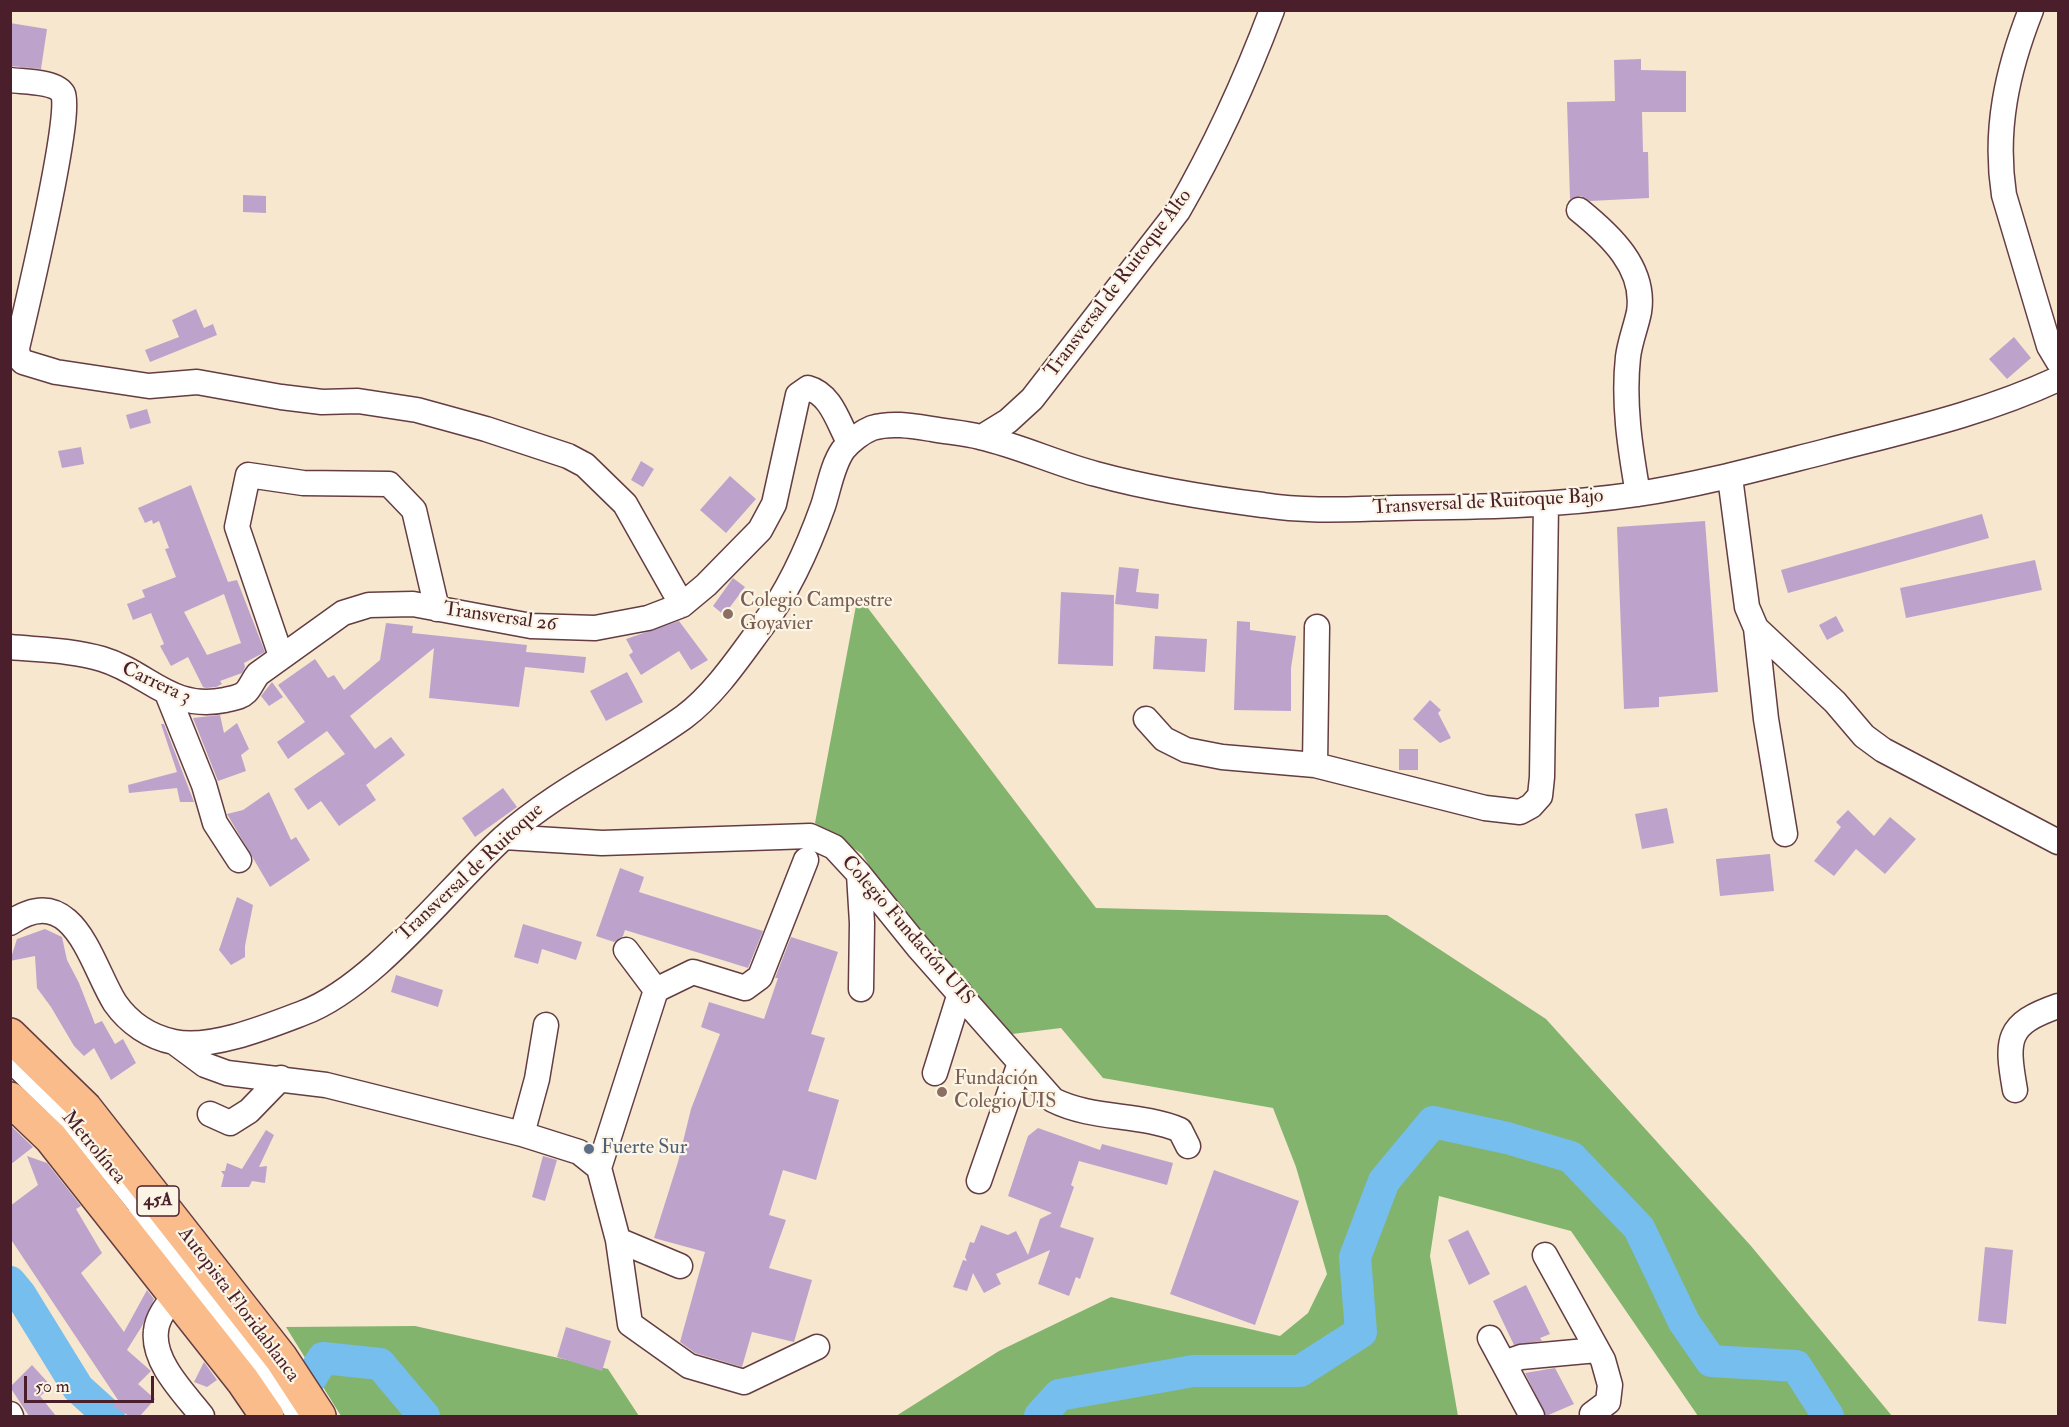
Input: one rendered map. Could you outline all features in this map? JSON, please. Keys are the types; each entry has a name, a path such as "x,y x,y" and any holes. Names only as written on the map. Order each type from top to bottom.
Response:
{"highway":[{"name":"Autopista Floridablanca","path":"15,1055 85,1108 263,1369 267,1416"},
{"name":"Autopista Floridablanca","path":"10,1099 51,1138 176,1294 319,1416"}],"street":[{"name":"Transversal de Ruitoque Alto","path":"982,437 1008,421 1032,399 1178,212 1197,178 1255,55 1272,10"},
{"path":"2031,10 2015,51 2003,101 1999,143 2000,171 2004,195 2049,346 2058,361"},
{"path":"10,80 56,87 63,94 65,106 57,165 17,348 18,356 23,362 40,369 120,384 149,386 197,382 281,397 322,402 358,401 417,411 486,429 568,456 585,465 624,504 682,605"},
{"path":"1579,210 1606,231 1623,254 1640,291 1639,312 1628,355 1627,398 1627,431 1638,494"},
{"name":"Transversal de Ruitoque Bajo","path":"982,437 1093,473 1170,491 1268,506 1332,512 1546,504 1638,494 1730,477 1958,419 2024,395 2058,379"},
{"name":"Transversal 26","path":"343,613 369,605 413,604 531,626 595,628 648,618 682,605 706,585 760,530 774,504 798,395 808,388 818,390 825,396 849,442"},
{"path":"849,442 871,429 901,425 982,437"},
{"name":"Transversal de Ruitoque","path":"10,923 22,915 47,911 68,921 84,938 114,1000 128,1018 147,1033 174,1042 207,1042 310,1011 339,994 380,961 504,837 549,800 688,714 724,676 782,600 822,510 838,457 849,442"},
{"path":"281,656 237,527 248,474 303,483 389,484 414,510 437,609"},
{"path":"1730,477 1747,607 1756,628 1766,719 1785,834"},
{"path":"1146,719 1164,738 1186,750 1222,757 1315,765 1485,808 1520,812 1531,806 1540,795 1542,777 1546,504"},
{"name":"Carrera 3","path":"10,647 75,653 103,659 167,693 199,704 240,697 248,691 251,681 258,674 343,613"},
{"path":"1315,765 1317,627"},
{"path":"1756,628 1835,702 1864,736 1882,750 2058,842"},
{"path":"167,693 204,785 215,823 239,860"},
{"name":"Colegio Fundación UIS","path":"504,837 602,843 810,836 834,847 859,874 1053,1100 1071,1109 1162,1123 1180,1130 1188,1146"},
{"path":"806,860 760,977 745,988 693,972 656,990 598,1168 618,1240 630,1324 689,1366 744,1382 817,1347"},
{"path":"859,874 861,989"},
{"path":"626,950 656,990"},
{"path":"935,1073 960,993"},
{"path":"2015,1090 2009,1060 2011,1037 2025,1020 2058,1006"},
{"path":"10,1016 15,1055"},
{"path":"522,1134 537,1079 546,1025"},
{"path":"174,1042 205,1065 227,1073 326,1084 522,1134 579,1152 598,1168"},
{"path":"979,1181 1020,1063"},
{"path":"210,1114 230,1123 249,1111 281,1078"},
{"path":"618,1240 680,1266"},
{"path":"1545,1255 1597,1350 1611,1385 1608,1402 1592,1414"},
{"path":"176,1294 163,1312 156,1331 160,1354 169,1372 202,1416"},
{"path":"1490,1338 1532,1416"},
{"path":"1504,1363 1521,1357 1597,1350"},
{"path":"263,1369 286,1416"},
{"path":"263,1369 299,1416"}],"green space":[{"path":"858,595 1096,908 1387,915 1546,1019 1751,1246 1892,1416 1698,1416 1571,1231 1439,1196 1430,1256 1458,1416 896,1416 999,1351 1111,1297 1280,1336 1308,1313 1327,1274 1296,1167 1273,1108 1103,1078 1061,1028 1004,1035 893,905 862,854 815,823"},
{"path":"415,1326 608,1369 639,1416 341,1416 286,1327"}],"building":[{"path":"10,23 47,29 41,69 10,66"},
{"path":"1641,59 1641,70 1686,71 1686,112 1642,112 1643,152 1648,152 1649,198 1590,201 1581,196 1570,199 1567,102 1615,101 1614,60"},
{"path":"243,195 266,196 266,213 243,212"},
{"path":"196,309 204,328 213,324 217,335 150,362 145,350 179,337 172,320"},
{"path":"2014,337 2031,358 2007,379 1989,359"},
{"path":"147,409 151,423 130,429 126,415"},
{"path":"81,447 84,464 62,468 58,451"},
{"path":"641,461 654,469 643,487 631,480"},
{"path":"730,476 756,499 726,533 700,510"},
{"path":"191,485 228,582 237,580 265,652 244,663 242,673 220,681 222,684 216,687 203,687 188,657 171,666 160,646 164,644 151,613 133,620 127,604 145,597 142,590 176,577 165,549 169,548 159,521 153,524 152,520 145,523 138,508","holes":["224,594 241,643 207,655 184,612"]},
{"path":"1982,514 1989,538 1788,593 1781,570"},
{"path":"1705,521 1718,692 1659,697 1659,707 1624,709 1617,527"},
{"path":"2035,560 2042,590 1906,618 1900,588"},
{"path":"1119,567 1139,569 1136,592 1159,594 1158,609 1115,604"},
{"path":"733,578 745,587 724,615 713,606"},
{"path":"1061,592 1114,595 1113,666 1058,664"},
{"path":"1836,616 1844,631 1827,640 1819,625"},
{"path":"679,621 708,660 691,670 679,651 641,675 629,655 633,652 626,639"},
{"path":"1237,621 1250,622 1250,630 1296,636 1291,668 1291,711 1234,710"},
{"path":"386,623 413,626 412,633 527,645 526,652 586,657 584,673 525,667 519,707 429,698 434,648 350,716 375,749 391,737 405,755 366,785 376,800 339,826 321,801 308,810 294,789 345,754 327,731 288,759 277,742 305,722 278,685 315,659 328,678 334,675 344,690 380,660"},
{"path":"1155,636 1207,639 1205,672 1153,669"},
{"path":"627,672 643,702 606,721 590,691"},
{"path":"272,682 283,697 269,706 261,696"},
{"path":"1430,700 1441,710 1438,713 1451,738 1440,743 1413,719"},
{"path":"220,715 224,733 237,723 249,749 241,755 246,771 218,781 193,718"},
{"path":"161,724 164,724 194,802 180,802 177,788 129,793 128,785 177,772"},
{"path":"1399,749 1418,749 1418,770 1399,770"},
{"path":"503,788 517,807 475,837 462,818"},
{"path":"269,792 291,840 296,837 310,860 270,887 227,814 243,810"},
{"path":"1667,808 1674,843 1642,849 1635,814"},
{"path":"1848,810 1874,836 1890,817 1916,839 1885,874 1856,849 1834,876 1814,861 1841,827 1836,822"},
{"path":"1770,854 1774,891 1720,896 1716,859"},
{"path":"620,868 644,877 639,892 763,931 748,968 625,930 623,936 614,942 596,936"},
{"path":"237,897 253,905 245,957 231,965 219,950"},
{"path":"523,924 582,942 576,960 542,949 538,964 514,957"},
{"path":"45,929 62,937 67,960 95,1024 102,1021 115,1044 123,1039 136,1063 111,1080 94,1048 84,1056 74,1046 37,988 35,956 10,961 17,939"},
{"path":"791,937 838,952 811,1034 825,1038 808,1091 839,1100 816,1180 783,1170 769,1215 786,1220 769,1268 812,1280 794,1342 752,1332 742,1367 695,1353 680,1342 705,1252 654,1238 678,1162 691,1109 720,1034 701,1027 709,1002 764,1019 778,978 775,978"},
{"path":"396,975 443,990 438,1007 391,992"},
{"path":"10,1125 33,1147 10,1165"},
{"path":"1038,1128 1100,1150 1102,1144 1173,1163 1167,1185 1079,1161 1071,1185 1074,1187 1060,1227 1094,1238 1080,1279 1076,1277 1069,1296 1038,1284 1050,1250 996,1274 1001,1284 984,1293 973,1273 967,1291 953,1287 963,1260 967,1261 965,1257 970,1242 974,1243 981,1225 1008,1235 1016,1231 1028,1255 1040,1219 1052,1213 1008,1196 1028,1136"},
{"path":"266,1130 274,1135 259,1167 267,1166 265,1183 252,1181 249,1187 221,1187 224,1175 221,1171 225,1171 227,1163 242,1169"},
{"path":"27,1156 47,1163 81,1206 76,1209 102,1253 81,1273 124,1332 147,1290 154,1299 142,1326 127,1350 151,1371 138,1384 155,1399 140,1416 129,1416 113,1406 118,1400 10,1238 10,1206 38,1185"},
{"path":"543,1156 557,1160 545,1201 532,1197"},
{"path":"1214,1170 1299,1201 1255,1325 1170,1294"},
{"path":"1468,1230 1490,1274 1469,1285 1448,1240"},
{"path":"1985,1247 2013,1250 2006,1324 1978,1321"},
{"path":"1526,1285 1550,1334 1540,1338 1542,1341 1514,1345 1493,1301"},
{"path":"566,1327 611,1341 602,1371 557,1357"},
{"path":"204,1362 217,1380 207,1387 194,1382"},
{"path":"32,1365 52,1387 40,1396 56,1416 29,1416 10,1387"},
{"path":"1555,1368 1574,1404 1546,1416 1525,1373"}],"waterway":[{"path":"1040,1416 1059,1395 1193,1371 1300,1371 1361,1332 1355,1257 1384,1181 1433,1122 1507,1138 1571,1157 1639,1228 1684,1322 1711,1361 1796,1366 1828,1416"},
{"path":"10,1282 20,1294 78,1388 109,1416"},
{"path":"290,1413 323,1358 380,1364 424,1416"}],"place":[{"name":"Colegio Campestre Goyavier","path":"728,614"},
{"name":"Fundación Colegio UIS","path":"942,1092"},
{"name":"Fuerte Sur","path":"589,1149"}]}
